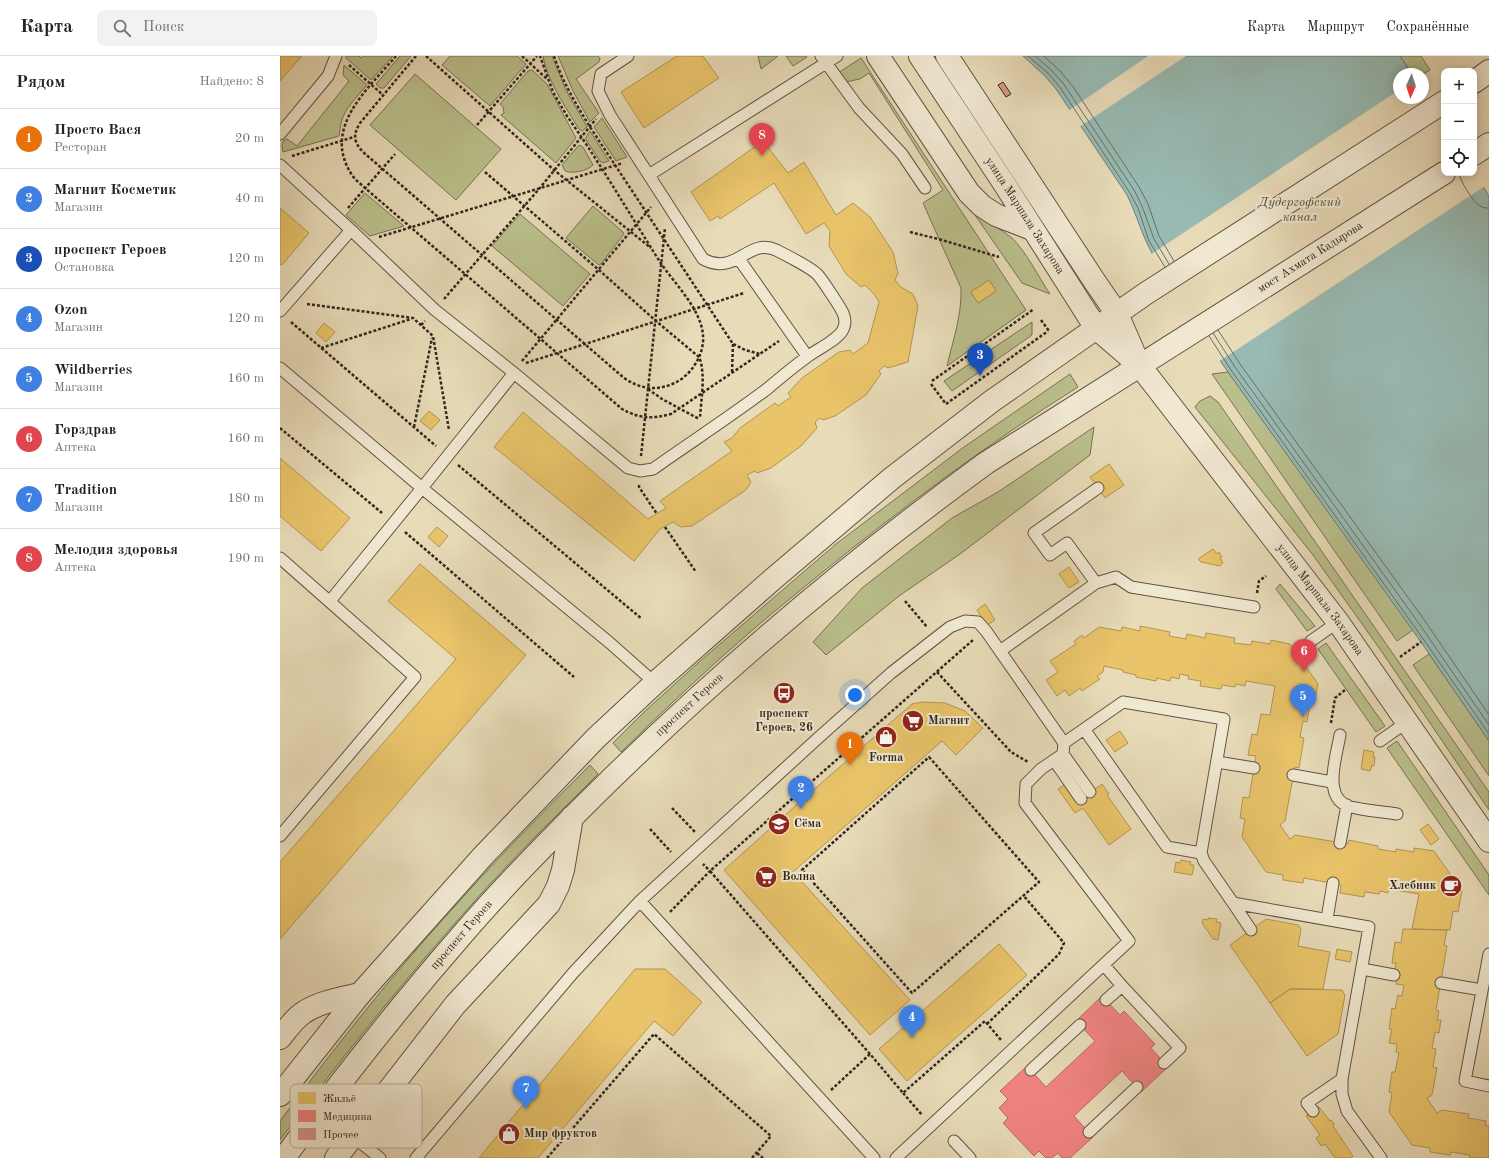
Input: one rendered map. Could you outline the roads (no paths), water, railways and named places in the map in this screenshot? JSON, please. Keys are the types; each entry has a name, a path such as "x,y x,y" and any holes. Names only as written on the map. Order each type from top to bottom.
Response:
{"street":[{"path":"878,56 969,193 982,206 996,215 1032,229"},
{"name":"улица Маршала Захарова","path":"920,56 1096,328 1140,366 1338,622 1489,841"},
{"name":"улица Маршала Захарова","path":"947,56 1117,314 1140,366"},
{"path":"1477,80 1489,71"},
{"path":"280,1095 360,994 483,856 596,738 773,579 892,478 992,401 1146,294 1441,104"},
{"path":"1477,152 1489,144"},
{"path":"1477,154 1489,156"},
{"name":"мост Ахмата Кадырова","path":"1178,343 1441,175"},
{"name":"проспект Героев","path":"340,1084 382,1030 500,893 572,817 690,704 839,575 936,499 986,464 1178,343"},
{"path":"393,1084 455,1005 549,904 558,886 563,870 572,817"},
{"path":"282,1030 304,1012 323,1004 360,994"},
{"name":"проспект Героев","path":"284,1158 291,1148"},
{"path":"336,1158 343,1148"}],"lane":[{"path":"284,161 338,219 364,241 435,310 514,373 628,468 640,471 653,469 766,389 807,356 839,336 844,329 845,321 842,312 817,274 776,250 766,246 756,248 739,259 722,264 711,263 703,259 606,108 598,91 601,74 614,60 628,56"},
{"path":"649,174 823,60 837,56"},
{"path":"280,134 328,76 340,58"},
{"path":"823,60 859,108 902,154 925,188"},
{"path":"280,311 351,230"},
{"path":"739,259 807,356"},
{"path":"280,368 422,488 610,643 655,684"},
{"path":"330,601 514,373"},
{"path":"1096,583 1067,543 1050,555 1034,533 1098,488"},
{"path":"280,558 415,677 280,836"},
{"path":"1000,651 1096,583 1116,577 1131,587 1254,607"},
{"path":"416,1158 573,973 640,901 704,841 891,673 950,627 965,622 978,622 986,631 1000,651 1086,795"},
{"path":"1311,641 1338,622"},
{"path":"896,1158 1129,941 1025,803 1026,784 1084,729 1123,702 1224,719 1201,853 1204,861 1252,930"},
{"path":"1380,741 1407,722"},
{"path":"1084,729 1167,847 1201,853"},
{"path":"1340,735 1332,782 1336,796 1347,805 1397,814"},
{"path":"1217,762 1254,768"},
{"path":"1293,775 1332,782"},
{"path":"1340,843 1347,805"},
{"path":"1327,919 1333,883"},
{"path":"640,901 874,1158"},
{"path":"1233,903 1369,927 1342,1079 1342,1094 1348,1111 1381,1158"},
{"path":"1489,954 1465,1081 1489,1086"},
{"path":"1104,965 1180,1048 1164,1063"},
{"path":"1362,969 1394,975"},
{"path":"1441,983 1482,990"},
{"path":"1106,1000 1122,986"},
{"path":"1031,1070 1080,1025"},
{"path":"1313,1112 1307,1103 1342,1079"},
{"path":"1089,1132 1137,1088"},
{"path":"954,1141 970,1158"},
{"path":"367,1148 380,1158"}],"water":[{"name":"Дудергофский канал","path":"1023,56 1400,56 1408,68 1393,68 1393,104 1425,104 1441,162 1441,176 1476,176 1489,196 1489,741 1421,642 1223,365 1153,255 1127,195 1056,89 1045,76"}],"place":[{"name":"Мелодия здоровья","path":"762,156"},
{"name":"проспект Героев","path":"980,376"},
{"name":"Горздрав","path":"1304,672"},
{"name":"проспект Героев, 26","path":"784,693"},
{"name":"Wildberries","path":"1303,717"},
{"name":"Магнит","path":"913,721"},
{"name":"Forma","path":"886,737"},
{"name":"Просто Вася","path":"850,765"},
{"name":"Магнит Косметик","path":"801,809"},
{"name":"Сёма","path":"779,824"},
{"name":"Волна","path":"766,877"},
{"name":"Хлебник","path":"1451,886"},
{"name":"Ozon","path":"912,1038"},
{"name":"Tradition","path":"526,1109"},
{"name":"Мир фруктов","path":"509,1134"}]}
